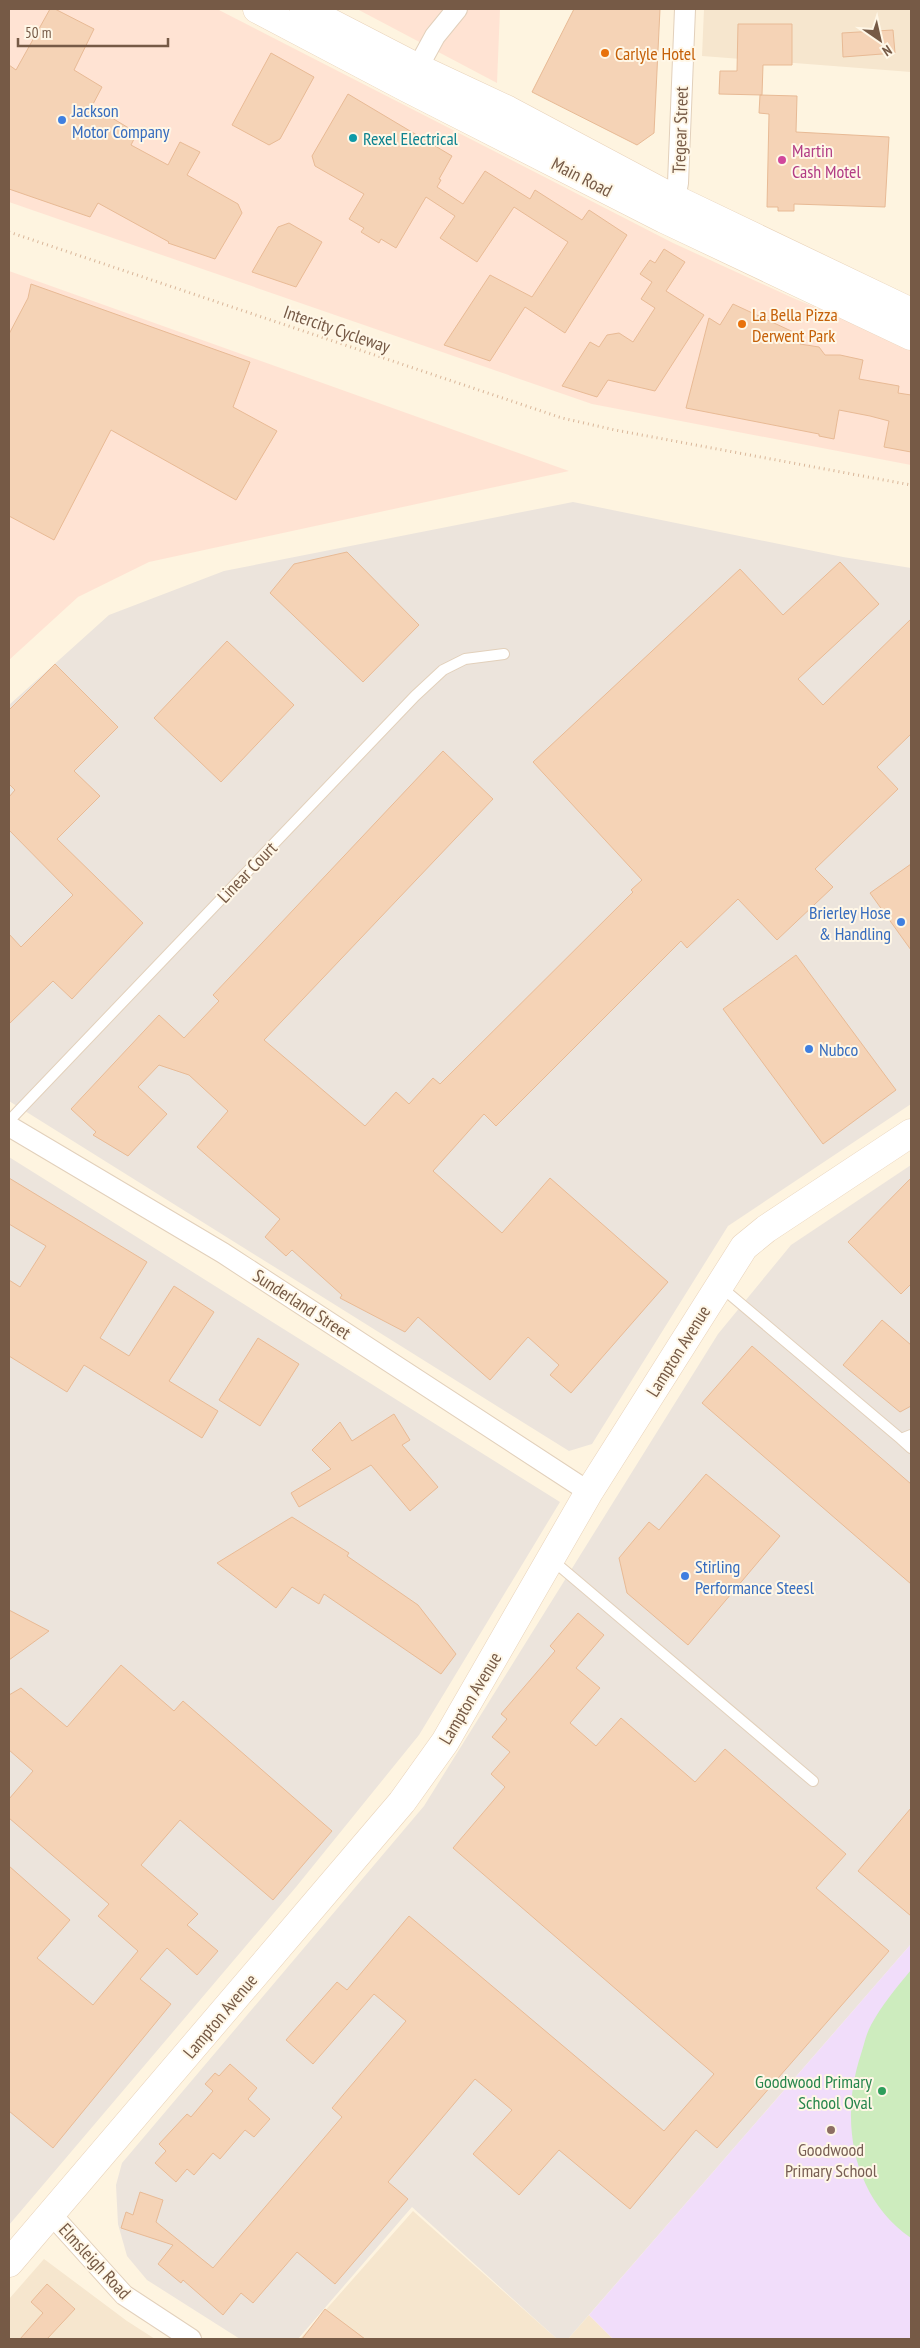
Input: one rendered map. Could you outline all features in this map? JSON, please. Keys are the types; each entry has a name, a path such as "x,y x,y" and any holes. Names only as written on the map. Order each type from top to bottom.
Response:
{"street":[{"name":"Main Road","path":"257,9 412,78 670,209 909,320"},
{"name":"Main Road","path":"304,9 412,78"},
{"path":"412,78 435,36 457,9"},
{"name":"Tregear Street","path":"670,209 678,183 685,9"},
{"name":"Sunderland Street","path":"9,1126 223,1253 589,1492"},
{"name":"Lampton Avenue","path":"9,2263 402,1802 445,1742 589,1492 744,1247 766,1229 911,1133"},
{"name":"Elmsleigh Road","path":"52,2214 124,2295 191,2339"}],"lane":[{"name":"Linear Court","path":"9,1121 414,696 443,670 464,659 504,654"},
{"path":"720,1286 911,1448"},
{"path":"900,1439 911,1435"},
{"path":"551,1559 813,1781"}],"path":[{"name":"Intercity Cycleway","path":"9,232 518,405 562,418 660,439 911,485"}],"shaded area":[{"path":"9,9 217,9 673,243 793,298 911,347 911,465 592,404 9,202"},
{"path":"357,9 500,9 497,83"},
{"path":"704,9 911,9 911,72 702,56"},
{"path":"9,271 569,471 149,562 78,597 9,660"},
{"path":"573,502 843,557 911,568 911,1104 728,1226 592,1444 569,1451 9,1101 9,705 109,615 224,571"},
{"path":"9,1157 560,1502 419,1735 296,1887 9,2225"},
{"path":"911,1165 911,1944 568,2339 557,2339 412,2207 298,2339 240,2339 147,2280 127,2256 118,2224 116,2185 122,2163 424,1806 718,1334 791,1245"},
{"name":"Goodwood Primary School","path":"911,1944 911,2339 613,2339 589,2315"},
{"path":"413,2211 557,2339 300,2339"},
{"path":"44,2259 127,2321 155,2339 9,2339 9,2299"},
{"path":"589,2315 613,2339 568,2339"}],"green space":[{"name":"Goodwood Primary School Oval","path":"911,1970 911,2238 891,2221 875,2201 863,2179 856,2155 851,2105 854,2079 869,2028 884,2004"}],"building":[{"name":"Jackson Motor Company","path":"50,9 55,9 94,29 74,70 102,87 92,106 137,133 131,145 168,165 180,142 200,152 187,175 238,204 242,213 215,259 168,243 98,203 90,217 9,189 9,65 16,70"},
{"name":"Carlyle Hotel","path":"574,9 660,9 654,133 637,145 532,92"},
{"path":"738,24 792,24 792,65 763,65 762,95 719,94 720,71 737,71"},
{"path":"893,30 895,53 843,57 842,33"},
{"path":"271,53 314,77 280,139 269,145 232,125"},
{"path":"348,94 452,156 439,179 441,180 437,187 463,204 485,171 530,199 535,190 582,220 589,210 627,235 565,333 525,307 490,361 444,345 490,275 532,297 568,242 514,207 477,262 440,238 455,216 426,197 396,248 381,239 379,243 361,232 364,228 349,219 364,194 315,166 312,156"},
{"path":"760,95 797,96 796,132 889,137 885,207 794,204 794,211 778,211 778,207 767,207 769,114 759,113"},
{"path":"289,223 322,242 296,287 252,272 278,227"},
{"path":"664,249 685,262 666,291 704,315 655,391 608,380 597,397 562,386 590,342 599,347 607,335 619,333 633,342 655,308 641,299 652,282 640,274 650,260 655,263"},
{"path":"31,284 250,362 233,407 277,431 236,500 111,430 54,540 9,516 9,334 28,298"},
{"path":"733,304 802,336 800,344 819,347 825,355 840,355 863,360 859,379 899,386 898,393 911,395 911,452 884,447 889,421 870,416 839,410 834,439 819,436 819,434 686,408 709,318 720,325"},
{"path":"347,552 419,625 363,682 270,593 294,564"},
{"path":"840,562 879,604 798,679 823,705 911,619 911,734 877,767 898,789 815,869 833,887 777,940 738,899 687,948 681,941 496,1126 484,1114 433,1171 502,1233 550,1178 668,1282 571,1393 550,1375 559,1365 528,1337 490,1380 418,1317 405,1332 340,1298 342,1295 292,1250 286,1256 265,1237 280,1219 197,1147 228,1111 189,1075 159,1065 138,1087 167,1114 128,1156 93,1135 96,1132 71,1109 159,1015 184,1038 219,1001 213,995 443,751 493,799 264,1040 365,1126 396,1092 409,1104 433,1078 440,1084 633,892 631,890 642,880 533,762 740,569 783,615"},
{"path":"227,641 294,705 221,782 154,718"},
{"path":"55,664 118,727 74,771 100,796 57,839 143,923 72,999 53,981 9,1024 9,934 21,947 73,895 9,830 9,797 15,790 9,784 9,710"},
{"name":"Brierley Hose & Handling","path":"911,864 911,950 870,893"},
{"name":"Nubco","path":"796,955 896,1090 823,1144 723,1009"},
{"path":"9,1178 147,1262 100,1338 129,1356 174,1286 214,1312 169,1381 218,1411 202,1438 84,1365 67,1392 9,1356 9,1280 20,1287 46,1246 9,1224"},
{"path":"911,1178 911,1284 901,1294 848,1242"},
{"path":"882,1320 911,1345 911,1406 900,1412 843,1365"},
{"path":"258,1338 299,1364 260,1426 219,1400"},
{"path":"752,1346 911,1484 911,1584 702,1403"},
{"path":"394,1414 410,1440 402,1445 438,1487 410,1511 371,1465 299,1507 291,1493 331,1469 312,1450 340,1422 352,1441"},
{"name":"Stirling Performance Steesl","path":"706,1474 780,1536 688,1645 627,1593 619,1558 649,1522 659,1530"},
{"path":"292,1517 349,1553 347,1556 418,1605 456,1654 441,1674 324,1594 319,1604 292,1587 276,1608 217,1563"},
{"path":"9,1610 49,1631 9,1660"},
{"path":"578,1613 604,1635 576,1668 600,1688 570,1723 596,1746 621,1718 695,1782 725,1749 846,1854 816,1888 889,1951 717,2148 696,2130 630,2209 559,2150 519,2195 473,2154 512,2110 475,2079 388,2182 408,2199 335,2284 297,2252 253,2303 241,2293 223,2315 183,2280 181,2283 158,2264 173,2245 121,2228 126,2212 133,2215 140,2192 163,2200 156,2222 213,2268 342,2117 332,2108 406,2021 374,1994 313,2064 286,2040 337,1982 347,1990 409,1916 664,2131 714,2074 453,1848 505,1787 491,1774 510,1752 492,1737 507,1719 501,1714 555,1651 550,1646"},
{"path":"121,1665 174,1711 183,1701 332,1831 273,1900 180,1820 141,1865 198,1914 187,1925 218,1951 197,1975 167,1948 140,1979 171,2004 53,2148 9,2111 9,1866 70,1920 37,1958 93,2005 138,1951 98,1916 109,1904 9,1818 9,1799 33,1771 9,1750 9,1695 21,1688 67,1727"},
{"path":"911,1808 911,1916 858,1871"},
{"path":"230,2064 257,2088 248,2099 270,2119 254,2137 245,2130 220,2159 213,2153 194,2175 187,2169 176,2182 155,2163 166,2151 159,2144 187,2114 191,2117 213,2091 205,2084 215,2073 219,2076"},
{"path":"47,2284 75,2309 47,2339 20,2339 43,2313 31,2302"},
{"path":"325,2309 365,2339 302,2339"}],"place":[{"name":"Carlyle Hotel","path":"605,53"},
{"name":"Jackson Motor Company","path":"62,120"},
{"name":"Rexel Electrical","path":"353,138"},
{"name":"Martin Cash Motel","path":"782,160"},
{"name":"La Bella Pizza Derwent Park","path":"742,324"},
{"name":"Brierley Hose & Handling","path":"901,922"},
{"name":"Nubco","path":"809,1049"},
{"name":"Stirling Performance Steesl","path":"685,1576"},
{"name":"Goodwood Primary School Oval","path":"882,2091"},
{"name":"Goodwood Primary School","path":"831,2130"}]}
